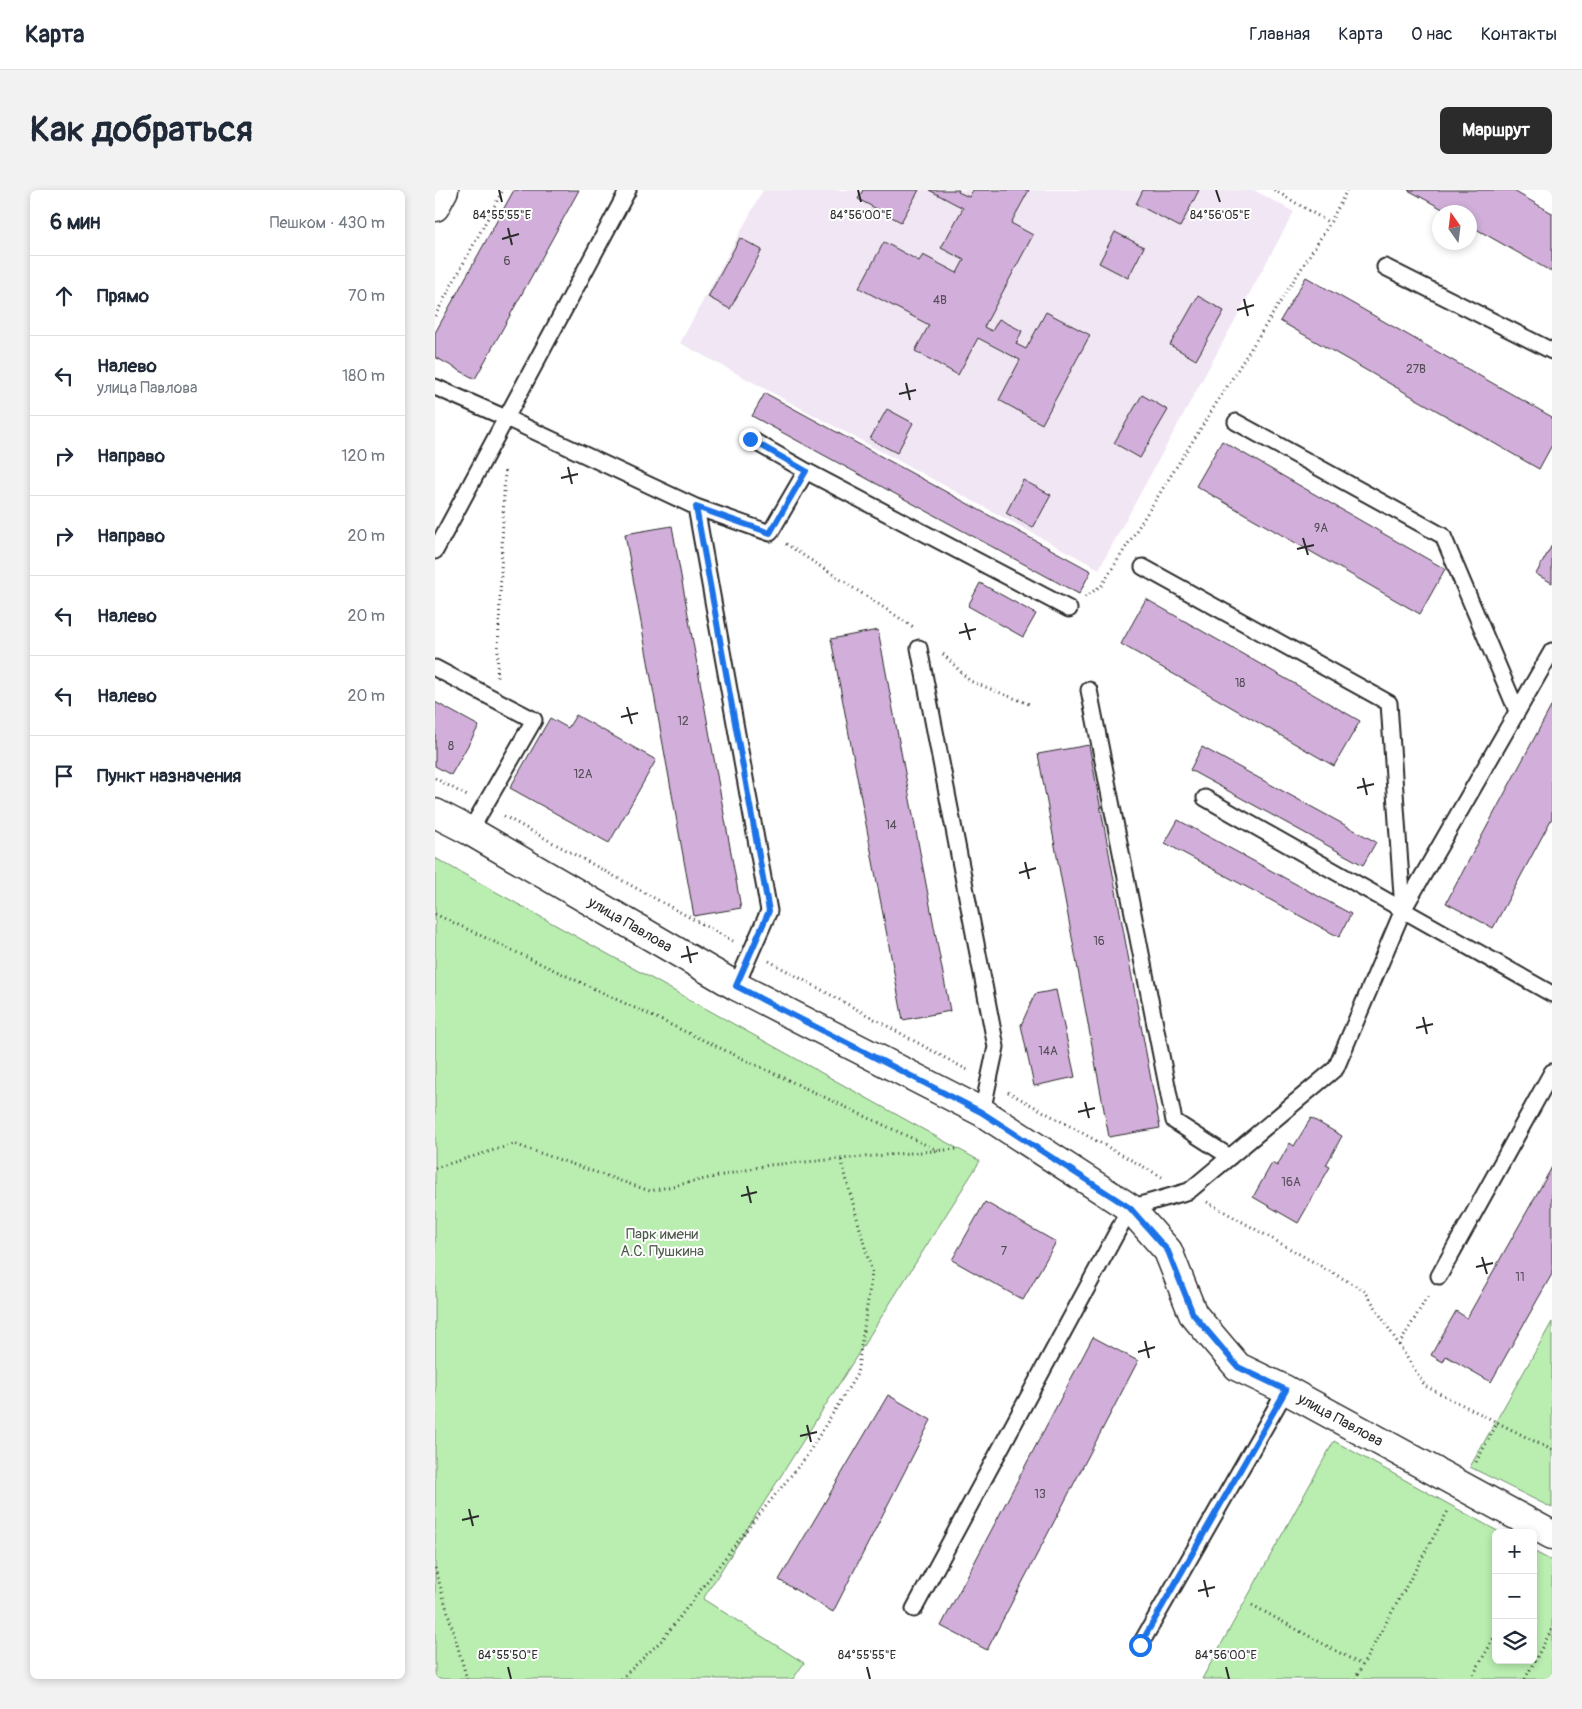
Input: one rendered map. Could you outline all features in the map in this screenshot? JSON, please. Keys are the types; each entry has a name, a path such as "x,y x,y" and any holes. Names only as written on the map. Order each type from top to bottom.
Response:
{"street":[{"path":"435,207 444,190"},
{"name":"улица Павлова","path":"435,813 470,831 736,986 981,1112 1130,1208 1168,1251 1193,1314 1238,1367 1286,1390 1552,1535"}],"lane":[{"path":"435,551 629,190"},
{"path":"1385,267 1552,351"},
{"path":"435,386 696,507 770,533 806,471"},
{"path":"1236,422 1443,536 1517,711"},
{"path":"750,439 806,471 1069,609"},
{"path":"696,507 769,911 736,986"},
{"path":"1143,567 1389,703 1403,910"},
{"path":"919,648 996,1047 981,1112"},
{"path":"915,1608 1130,1208 1189,1191 1336,1068 1403,910 1552,651"},
{"path":"435,668 534,720 470,831"},
{"path":"1089,690 1173,1121 1230,1157"},
{"path":"1205,798 1552,994"},
{"path":"1439,1276 1552,1072"},
{"path":"1140,1645 1286,1390"}],"path":[{"path":"435,316 503,190"},
{"path":"1274,190 1330,223"},
{"path":"1069,609 1102,585 1330,223 1347,190"},
{"path":"496,700 505,466"},
{"path":"770,533 917,629"},
{"path":"937,649 970,681 1029,704"},
{"path":"435,914 939,1151"},
{"path":"435,1168 514,1144 649,1191 769,1165 957,1149"},
{"path":"621,1679 662,1640 745,1532 806,1457 857,1374 873,1273 841,1159"},
{"path":"1399,1345 1439,1276"},
{"path":"1355,1679 1498,1422"},
{"path":"435,1568 467,1679"},
{"path":"1252,1606 1362,1665"},
{"path":"1525,1679 1552,1630"},
{"path":"1471,1679 1492,1641"}],"shaded area":[{"path":"763,190 1254,190 1294,212 1099,569 680,343"}],"green space":[{"name":"Парк имени А.С. Пушкина","path":"435,858 980,1161 703,1599 804,1663 793,1679 435,1679"},
{"path":"1552,1322 1552,1508 1470,1467"},
{"path":"1334,1441 1494,1529 1492,1529 1492,1664 1537,1664 1537,1553 1552,1561 1552,1679 1202,1679"}],"building":[{"path":"514,190 579,190 475,379 435,357 435,333"},
{"path":"863,190 919,190 901,222 858,199"},
{"path":"929,190 959,190 958,192 969,197 973,190 1029,190 1011,223 1033,235 984,327 992,331 999,319 1022,331 1016,344 1026,349 1046,312 1090,335 1042,424 999,400 1020,360 978,338 958,375 915,351 929,325 859,288 884,242 919,261 923,255 957,273 964,260 941,248 963,208"},
{"path":"1143,190 1199,190 1180,227 1136,204"},
{"path":"1408,190 1512,190 1552,213 1552,272 1477,230 1477,205 1435,205"},
{"path":"1115,232 1144,247 1128,278 1099,263"},
{"path":"740,238 762,250 730,309 708,297"},
{"path":"1306,277 1552,417 1552,445 1539,469 1280,321"},
{"path":"1198,296 1224,311 1196,360 1170,345"},
{"path":"765,393 1091,571 1079,594 752,416"},
{"path":"1142,395 1168,410 1140,458 1114,443"},
{"path":"887,409 913,423 897,453 870,439"},
{"path":"1222,441 1445,569 1420,614 1196,486"},
{"path":"1023,480 1051,495 1033,528 1006,513"},
{"path":"672,526 741,908 694,916 625,534"},
{"path":"1552,545 1552,583 1536,574"},
{"path":"980,583 1036,614 1023,637 968,606"},
{"path":"1146,599 1360,721 1334,766 1121,644"},
{"path":"878,630 950,1011 903,1020 831,639"},
{"path":"435,702 479,726 451,775 435,766"},
{"path":"1552,705 1552,818 1493,928 1446,903"},
{"path":"576,715 656,760 609,843 510,788 550,718 568,728"},
{"path":"1089,745 1160,1128 1109,1137 1038,754"},
{"path":"1202,747 1376,842 1363,865 1190,770"},
{"path":"1178,820 1351,914 1339,937 1165,843"},
{"path":"1056,990 1075,1077 1034,1086 1021,1025 1035,994"},
{"path":"1311,1118 1342,1136 1326,1165 1330,1167 1298,1223 1253,1197 1272,1163 1277,1166 1290,1143 1294,1146"},
{"path":"1552,1167 1552,1274 1491,1382 1446,1356 1443,1362 1431,1355 1456,1311 1467,1318"},
{"path":"985,1202 1056,1242 1023,1300 952,1260"},
{"path":"1093,1337 1138,1361 987,1650 941,1626"},
{"path":"888,1395 931,1420 833,1612 779,1580"}],"route":[{"path":"750,439 806,471 770,533 696,507 769,911 736,986 981,1112 1130,1208 1168,1251 1193,1314 1238,1367 1286,1390 1140,1645"}]}
